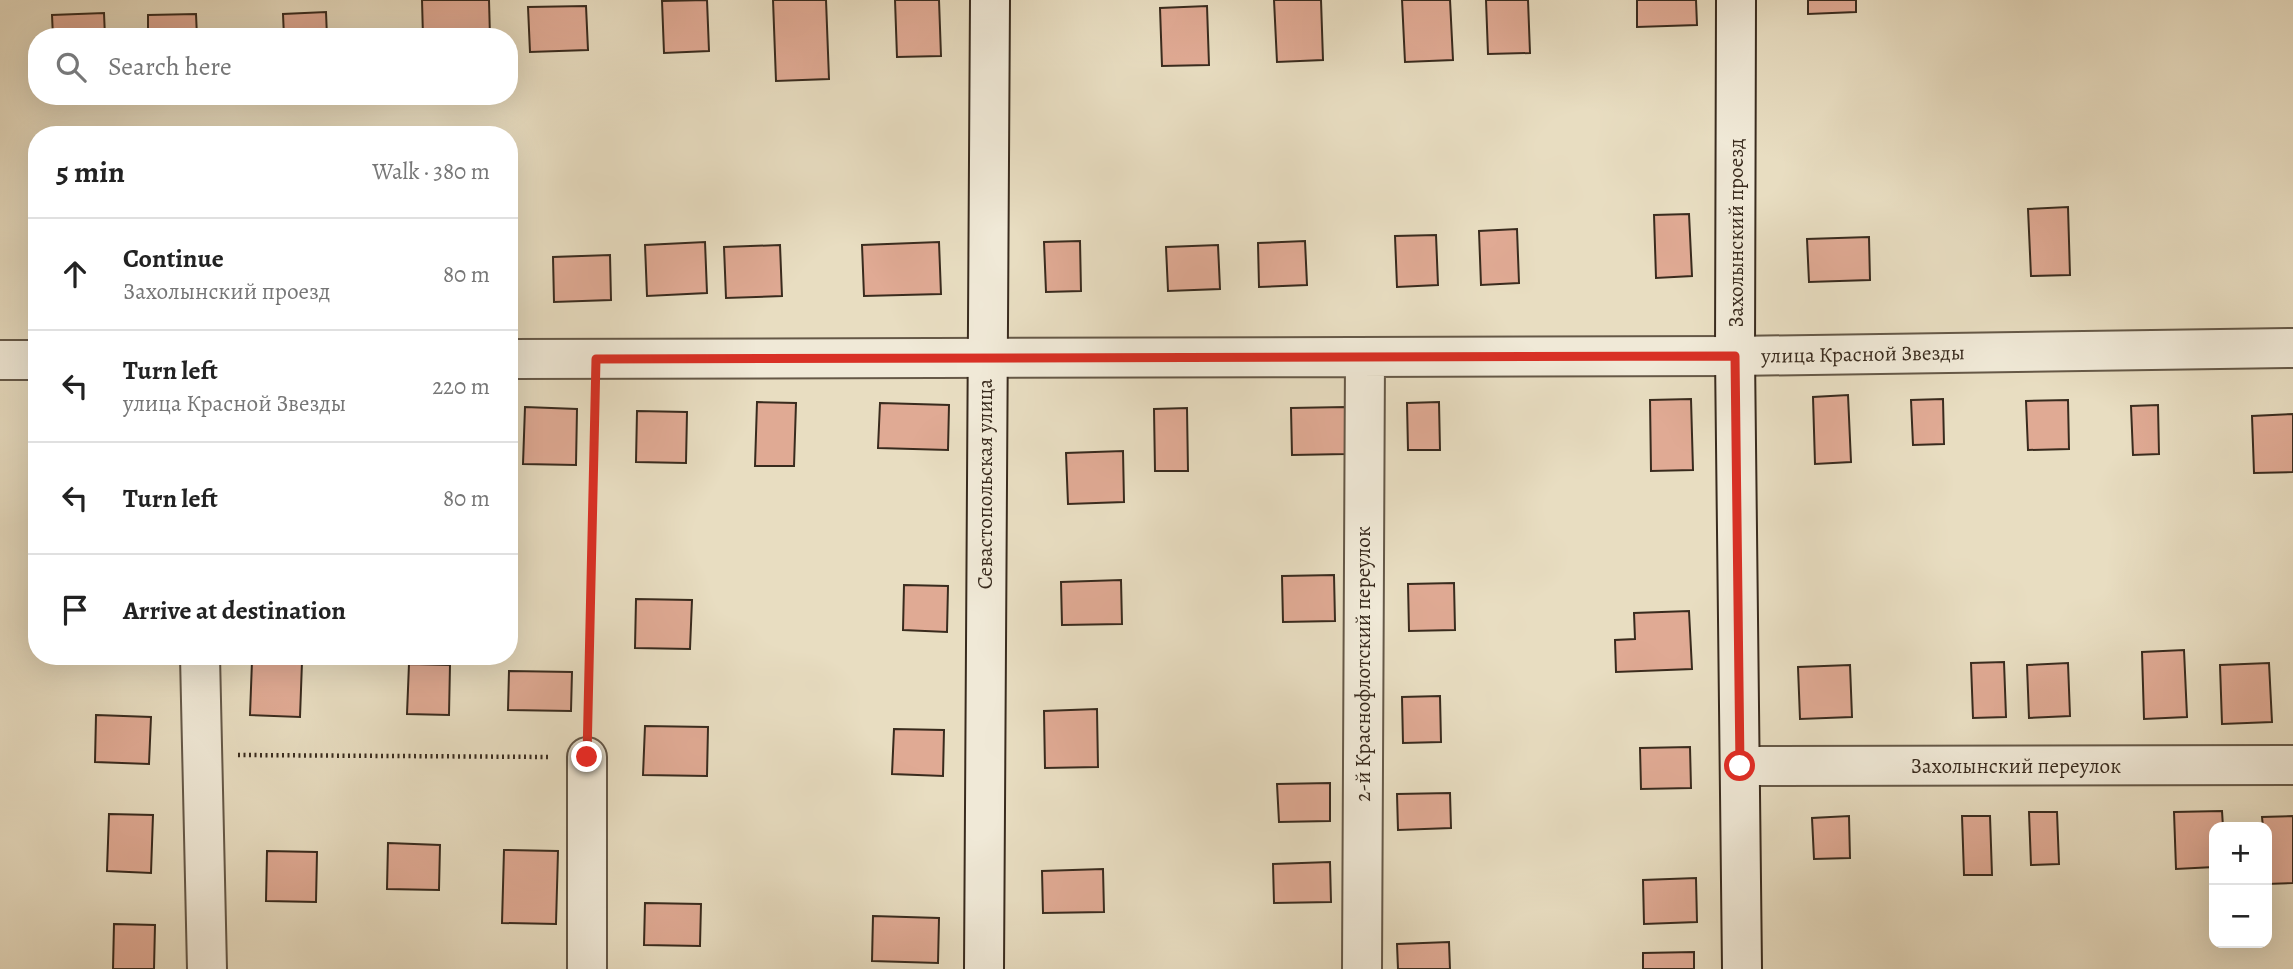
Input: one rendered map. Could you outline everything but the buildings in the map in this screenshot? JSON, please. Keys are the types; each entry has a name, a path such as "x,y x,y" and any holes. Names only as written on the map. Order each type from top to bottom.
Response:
{"street":[{"name":"Севастопольская улица","path":"984,969 985,360 990,0"},
{"name":"Захолынский проезд","path":"1736,0 1735,356 1742,969"},
{"name":"улица Красной Звезды","path":"518,359 985,360 1735,356 2293,348"},
{"name":"2-й Краснофлотский переулок","path":"1362,969 1365,358"},
{"path":"0,360 28,360"},
{"path":"200,665 207,969"},
{"path":"587,757 587,969"},
{"name":"Захолынский переулок","path":"1740,766 2293,765"}],"path":[{"path":"202,755 587,757 596,359"}],"route":[{"path":"587,757 596,359 1735,356 1740,766"}]}
